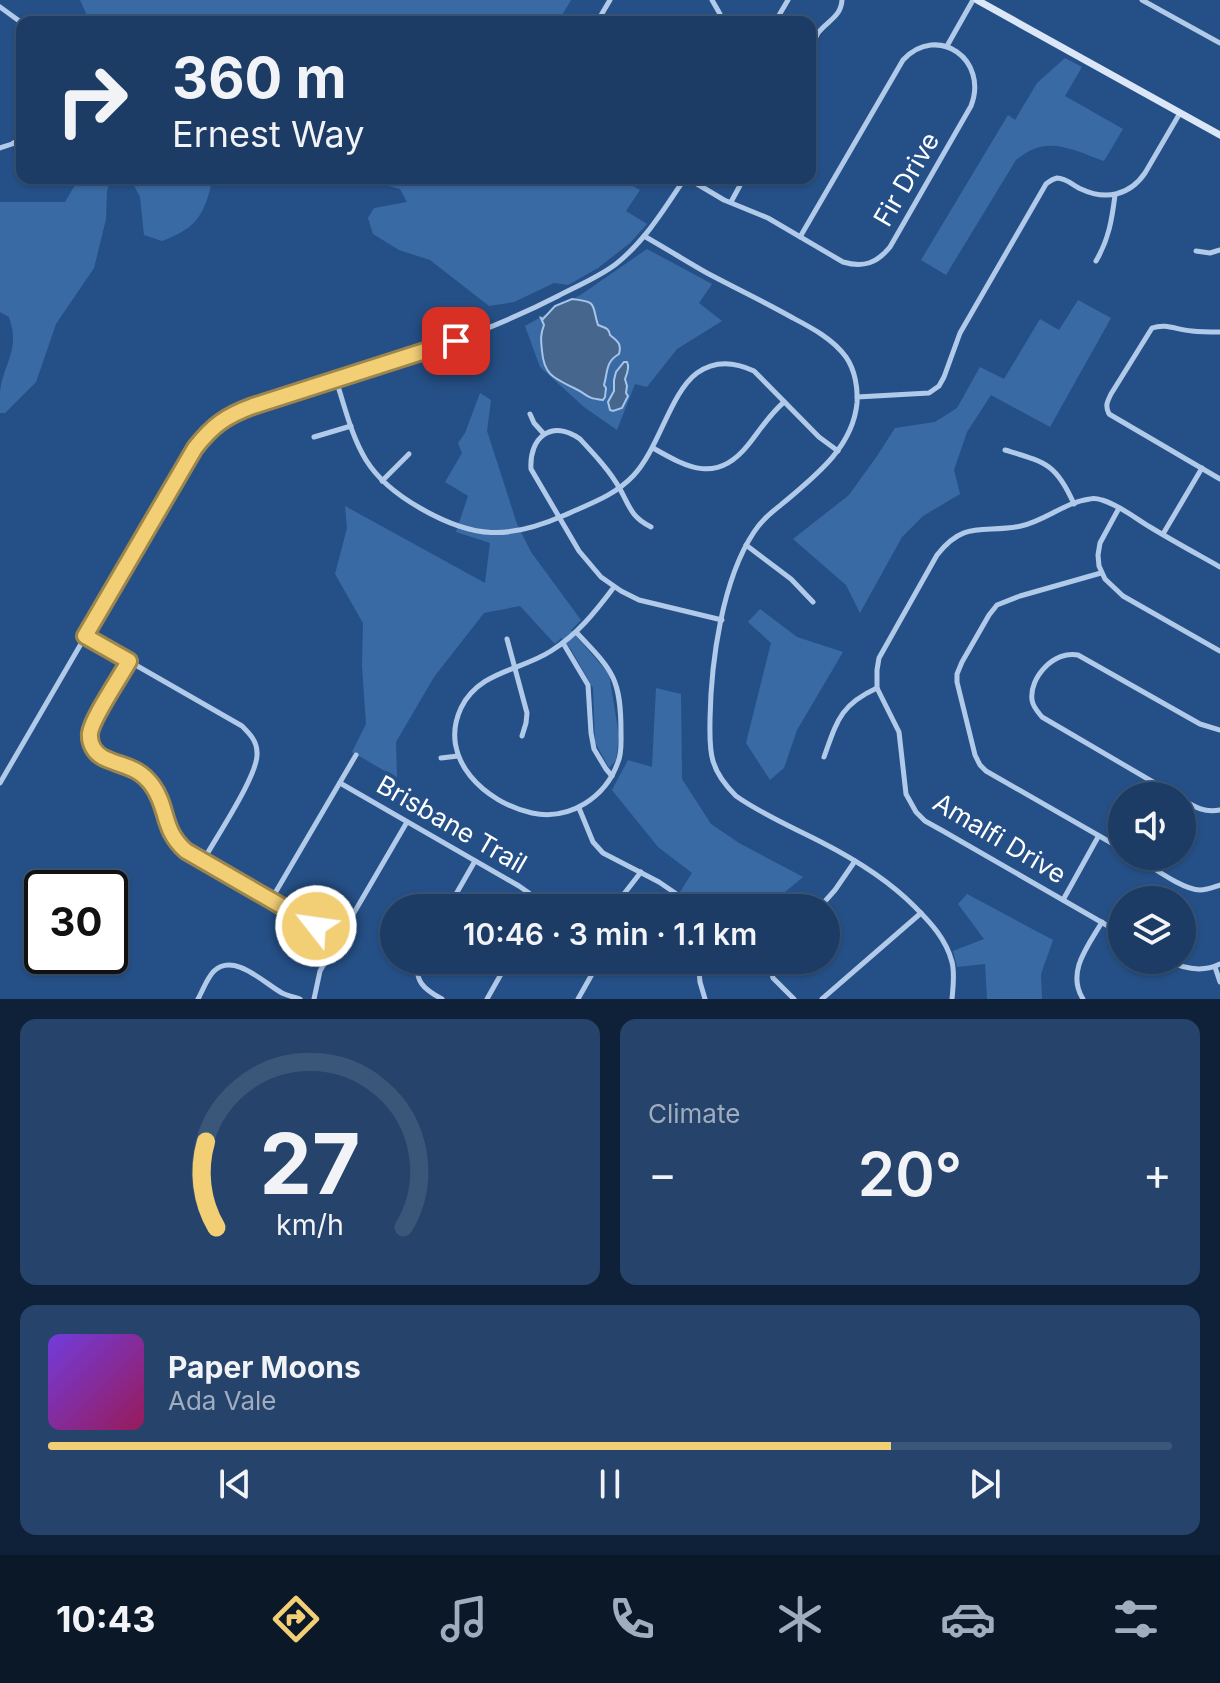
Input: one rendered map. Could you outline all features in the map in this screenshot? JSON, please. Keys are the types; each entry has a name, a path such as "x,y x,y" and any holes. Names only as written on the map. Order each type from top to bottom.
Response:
{"street":[{"path":"816,35 838,15 842,0"},
{"path":"696,184 800,237 903,60 926,46 947,46 975,0 1217,134 1220,123"},
{"path":"1142,0 1220,43"},
{"name":"Fir Drive","path":"800,237 843,262 856,265 879,259 890,247 975,96 971,66 947,46"},
{"path":"857,397 917,395 929,393 939,386 960,333 1048,183 1059,178 1098,196 1115,195 1131,188 1139,182 1180,113"},
{"path":"0,783 195,448 208,431 235,413 505,323 601,274 616,264 644,236 682,184"},
{"path":"731,202 741,184"},
{"path":"1096,261 1110,229 1115,195"},
{"path":"644,236 803,323 834,344 851,365 857,397 853,426 838,451 813,478 765,518 746,545 733,576 716,650 710,704 712,758 727,787 745,802 855,861 887,882 921,913 940,934 947,948 953,965 952,999"},
{"path":"1196,251 1210,253 1220,250"},
{"path":"1220,332 1176,329 1165,325 1152,328 1106,404 1109,414 1220,479"},
{"path":"336,380 365,458 382,481 441,520 482,532 519,531 559,517 620,488 653,448 682,390 692,378 719,363 743,365 763,378 819,437 838,451"},
{"path":"653,448 691,468 718,467 737,457 773,411 784,402"},
{"path":"530,414 544,434"},
{"path":"314,437 351,426"},
{"path":"651,527 639,521 627,506 620,488 572,433 552,431 544,434 533,448 531,469 585,559 601,577 639,600 722,620"},
{"path":"1005,450 1048,465 1066,484 1074,504"},
{"path":"382,481 409,454"},
{"path":"1163,534 1202,468"},
{"path":"824,757 841,714 862,695 877,688 877,670 885,645 937,555 945,545 964,532 1020,526 1092,498 1101,499 1220,567"},
{"path":"1119,508 1100,543 1098,555 1101,573 1110,586 1220,651"},
{"path":"746,545 791,579 813,602"},
{"path":"1101,573 997,605 962,662 957,682 980,765 1108,842"},
{"path":"576,632 611,670 616,682 621,752 612,776 598,794 579,808 552,814 534,813 518,808 480,787 466,772 458,756 455,739 459,712 466,698 484,681 544,655 563,643 597,611 614,587"},
{"path":"85,636 242,726 254,739 258,755 253,775 203,861"},
{"path":"507,639 527,713 522,736"},
{"path":"563,643 588,685 594,749 612,776"},
{"path":"1153,782 1042,717 1034,707 1032,693 1036,681 1054,658 1063,654 1078,655 1200,724 1220,730"},
{"path":"129,661 92,726 90,742 94,749 100,755 138,771 149,781 161,802 171,835 186,851 339,939"},
{"name":"Amalfi Drive","path":"877,688 899,732 906,794 916,812 925,821 1108,926"},
{"path":"271,900 356,755"},
{"path":"441,758 458,756"},
{"name":"Brisbane Trail","path":"340,783 529,894"},
{"path":"1196,807 1208,812 1220,810"},
{"path":"579,808 587,830 603,853 676,894"},
{"path":"314,999 320,971 407,822"},
{"path":"1063,900 1098,837"},
{"path":"456,894 475,861"},
{"path":"831,894 855,861"},
{"path":"1158,870 1196,890 1220,885"},
{"path":"624,894 641,872"},
{"path":"822,999 921,913"},
{"path":"1083,999 1076,980 1078,965 1102,922"},
{"path":"198,999 212,973 232,964 285,994 300,999"},
{"path":"1196,969 1217,965 1220,982"},
{"path":"417,974 422,986 442,999"},
{"path":"487,999 501,974"},
{"path":"578,999 592,974"},
{"path":"699,974 705,999"},
{"path":"772,974 794,999"}],"shaded area":[{"path":"80,0 571,0 562,16 87,16"},
{"path":"1065,58 1082,67 1065,96 1123,129 1104,161 1059,146 1027,152 1016,160 946,275 921,260 1008,115 1015,120 1037,83"},
{"path":"76,184 109,184 106,219 94,268 56,324 36,382 5,413 0,413 0,393 13,339 9,317 0,312 0,202 65,202"},
{"path":"133,184 211,184 198,218 184,230 162,241 144,235 140,197"},
{"path":"381,184 630,184 640,190 626,211 647,224 630,243 598,268 568,285 554,283 514,302 489,306 430,260 399,250 373,234 368,218 374,208 407,202 400,189"},
{"path":"647,249 712,284 699,303 722,321 677,349 647,387 635,384 617,430 584,407 540,367 525,326 582,294"},
{"path":"572,299 590,303 598,325 607,329 619,345 619,354 611,360 608,368 603,400 589,397 561,381 551,375 545,366 541,341 544,325 541,318 555,306"},
{"path":"1078,300 1111,318 1050,427 991,395 967,432 954,470 960,494 923,516 902,537 860,613 846,585 793,539 849,495 895,428 935,422 957,408 980,367 1004,379 1040,319 1059,330"},
{"path":"624,362 628,366 625,379 628,396 622,408 613,411 608,402 614,391 616,372"},
{"path":"480,393 491,400 487,431 517,524 531,552 581,620 571,630 609,674 619,736 616,760 609,768 595,742 593,688 570,648 561,638 555,644 520,606 484,613 434,677 396,742 397,778 352,752 366,724 363,623 335,574 347,528 345,506 485,583 490,543 456,532 468,496 445,482 462,453 458,443"},
{"path":"760,609 797,637 843,652 797,730 784,768 770,780 746,743 771,643 748,622"},
{"path":"656,688 681,694 682,779 711,824 739,843 803,877 783,894 682,894 692,873 658,847 612,790 628,760 652,767"},
{"path":"967,894 1053,940 1041,974 1042,999 987,999 985,964 957,967 953,951 984,939 958,904"}],"route":[{"path":"316,926 186,851 171,835 161,802 149,781 138,771 105,758 94,749 90,742 92,726 129,661 85,636 195,448 218,423 253,406 456,341"}]}
